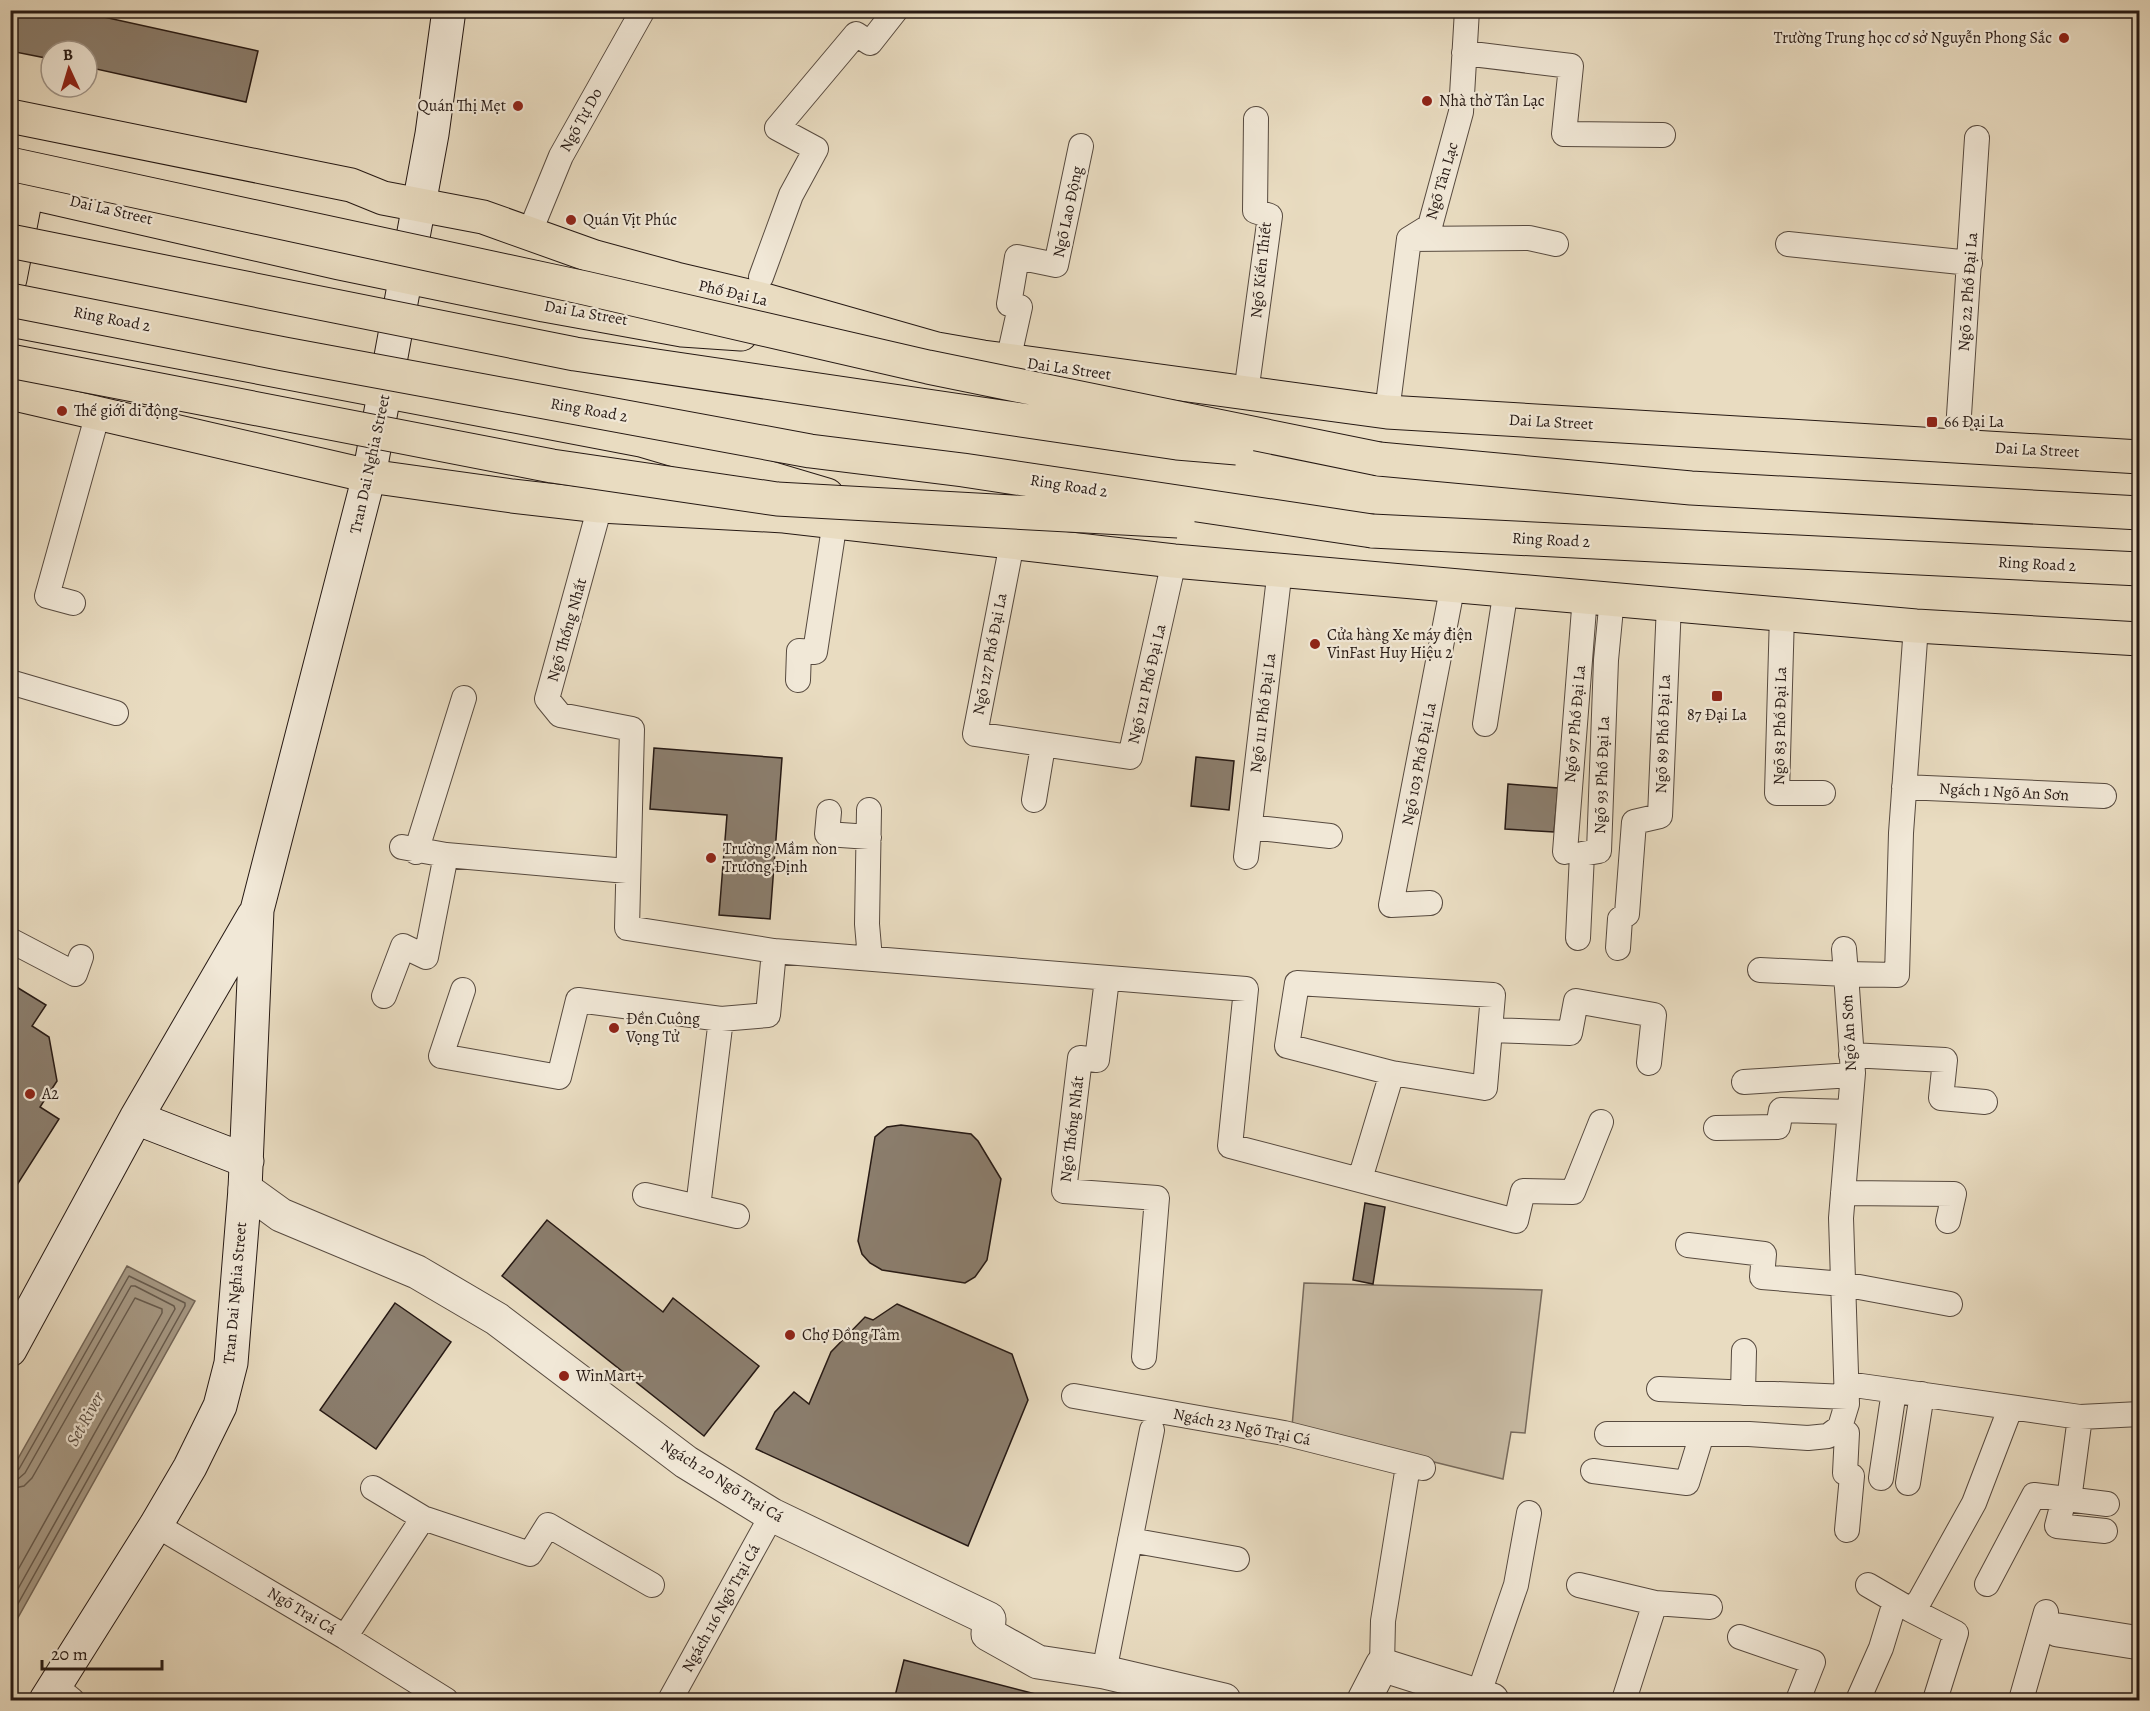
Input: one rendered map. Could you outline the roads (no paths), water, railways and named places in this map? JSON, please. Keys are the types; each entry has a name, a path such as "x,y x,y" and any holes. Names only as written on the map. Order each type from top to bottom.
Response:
{"main road":[{"path":"10,116 351,185 383,198 483,217 529,234"},
{"path":"10,164 585,288 928,367 1379,459"},
{"path":"10,279 19,190"},
{"name":"Dai La Street","path":"19,190 339,263 544,305 682,330 937,349 1008,361 1387,412 2139,457"},
{"name":"Phố Đại La","path":"529,234 595,257 765,300 937,349"},
{"path":"10,241 575,354 1177,443 1691,488 2139,513"},
{"name":"Ring Road 2","path":"10,300 296,356 810,451 963,470 1372,531 2139,569"},
{"path":"10,320 384,393 641,440 964,536"},
{"path":"10,361 552,466 777,499 1372,531"},
{"path":"10,393 369,476 600,506 784,516 1174,561 1916,626 2139,639"}],"street":[{"name":"Tran Dai Nghia Street","path":"57,1696 190,1467 220,1406 231,1363 246,1175 257,910 369,476 432,134 449,10"},
{"name":"Tran Dai Nghia Street","path":"10,1350 136,1118 257,910"},
{"name":"Ngách 20 Ngõ Trại Cá","path":"136,1118 246,1175 281,1215 417,1272 498,1319 686,1462 772,1515 989,1619 988,1634 1038,1662 1104,1672 1224,1701"},
{"path":"2052,1621 2139,1643"},
{"path":"1364,1701 1382,1665 1485,1698"}],"lane":[{"name":"Ngõ Tự Do","path":"529,234 561,156 643,10"},
{"path":"761,277 791,195 816,149 777,128 856,34 870,43 896,10"},
{"name":"Ngõ Tân Lạc","path":"1408,239 1430,226 1439,199 1461,112 1467,10"},
{"path":"1464,53 1571,66 1563,134 1663,135"},
{"name":"Ngõ Kiến Thiết","path":"1246,393 1270,216 1255,211 1256,119"},
{"name":"Ngõ 22 Phố Đại La","path":"1957,446 1977,138"},
{"name":"Ngõ Lao Động","path":"1008,361 1020,307 1009,304 1017,257 1056,265 1081,146"},
{"path":"1387,412 1408,239 1529,238 1556,244"},
{"path":"1788,244 1970,263"},
{"path":"73,603 47,596 98,413"},
{"name":"Ngõ Thống Nhất","path":"600,506 547,699 560,716 632,729 627,928 774,951 1246,989 1230,1146 1516,1221 1523,1191 1573,1192 1601,1122"},
{"path":"798,680 799,651 814,652 835,521"},
{"name":"Ngõ 127 Phố Đại La","path":"1012,543 975,734 1042,746"},
{"name":"Ngõ 121 Phố Đại La","path":"1042,746 1130,757 1174,561"},
{"name":"Ngõ 111 Phố Đại La","path":"1246,857 1280,569"},
{"name":"Ngõ 103 Phố Đại La","path":"1430,903 1391,905 1453,584"},
{"path":"1485,724 1506,589"},
{"name":"Ngõ 97 Phố Đại La","path":"1565,852 1598,597"},
{"name":"Ngõ 93 Phố Đại La","path":"1578,938 1582,854 1599,851 1606,660 1598,597"},
{"name":"Ngõ 89 Phố Đại La","path":"1618,948 1620,919 1637,914 1639,877 1634,822 1660,816 1669,604"},
{"name":"Ngõ 83 Phố Đại La","path":"1782,614 1777,792 1824,793"},
{"name":"Ngõ An Sơn","path":"1840,1427 1847,1391 1843,1284 1843,1192 1852,1065 1846,974 1897,975 1904,787 1916,626"},
{"path":"10,682 116,713"},
{"path":"464,698 409,849 446,855 627,871"},
{"path":"1034,800 1042,746"},
{"name":"Ngách 1 Ngõ An Sơn","path":"1904,787 2104,796"},
{"path":"869,810 867,924 870,959"},
{"path":"829,812 827,834 869,837"},
{"path":"1250,827 1330,836"},
{"path":"384,996 403,946 426,957 446,855"},
{"path":"10,940 75,975 81,957"},
{"path":"1760,970 1846,974 1844,949"},
{"path":"463,990 441,1056 559,1077 578,1000 721,1019 768,1015 774,951"},
{"name":"Ngõ Thống Nhất","path":"1107,979 1097,1060 1080,1058 1064,1191 1157,1198 1144,1357"},
{"path":"1297,983 1493,995 1490,1030 1485,1088 1392,1073 1287,1046 1297,983"},
{"path":"1490,1030 1570,1033 1576,1001 1654,1015 1649,1063"},
{"path":"698,1207 721,1019"},
{"path":"1744,1082 1852,1065 1945,1060 1941,1098 1985,1102"},
{"path":"1360,1179 1392,1073"},
{"path":"1716,1128 1778,1127 1782,1110 1849,1112"},
{"path":"1843,1192 1954,1194 1948,1221"},
{"path":"645,1195 737,1216"},
{"path":"1688,1245 1764,1254 1762,1277 1843,1284 1950,1304"},
{"path":"1743,1393 1744,1351"},
{"path":"1659,1389 1743,1393 1894,1391 2080,1417 2139,1414"},
{"path":"1881,1478 1894,1391"},
{"path":"1908,1483 1922,1394"},
{"name":"Ngách 23 Ngõ Trại Cá","path":"1074,1396 1284,1433 1416,1467 1383,1621 1382,1665"},
{"path":"1858,1701 1881,1648 1903,1606 1974,1503 2010,1409"},
{"path":"2080,1417 2066,1500 2057,1526 2105,1531"},
{"path":"1606,1434 1702,1434 1808,1438 1828,1436 1840,1427 1847,1434 1845,1473 1852,1476 1847,1530"},
{"path":"1104,1672 1152,1430"},
{"path":"1593,1471 1688,1484 1702,1434"},
{"path":"373,1488 423,1518 530,1554 548,1525 652,1585"},
{"path":"1987,1584 2034,1495 2107,1504"},
{"path":"1485,1698 1516,1585 1529,1513"},
{"name":"Ngách 116 Ngõ Trại Cá","path":"670,1701 772,1515"},
{"path":"345,1637 423,1518"},
{"name":"Ngõ Trại Cá","path":"156,1525 345,1637 446,1701"},
{"path":"1130,1540 1237,1558"},
{"path":"1579,1585 1655,1603 1710,1607"},
{"path":"1868,1585 1956,1633 1935,1701"},
{"path":"1624,1701 1655,1603"},
{"path":"2021,1701 2052,1621"},
{"path":"1740,1636 1813,1662 1798,1701"}],"water":[{"name":"Set River","path":"127,1266 195,1301 11,1630 11,1471"}],"place":[{"name":"Trường Trung học cơ sở Nguyễn Phong Sắc","path":"2064,38"},
{"name":"Nhà thờ Tân Lạc","path":"1427,101"},
{"name":"Quán Thị Mẹt","path":"518,106"},
{"name":"Quán Vịt Phúc","path":"571,220"},
{"name":"Thế giới di động","path":"62,411"},
{"name":"66 Đại La","path":"1932,422"},
{"name":"Cửa hàng Xe máy điện VinFast Huy Hiệu 2","path":"1315,644"},
{"name":"87 Đại La","path":"1717,696"},
{"name":"Trường Mầm non Trương Định","path":"711,858"},
{"name":"Đền Cuông Vọng Tử","path":"614,1028"},
{"name":"A2","path":"30,1094"},
{"name":"Chợ Đồng Tâm","path":"790,1335"},
{"name":"WinMart+","path":"564,1376"}]}
